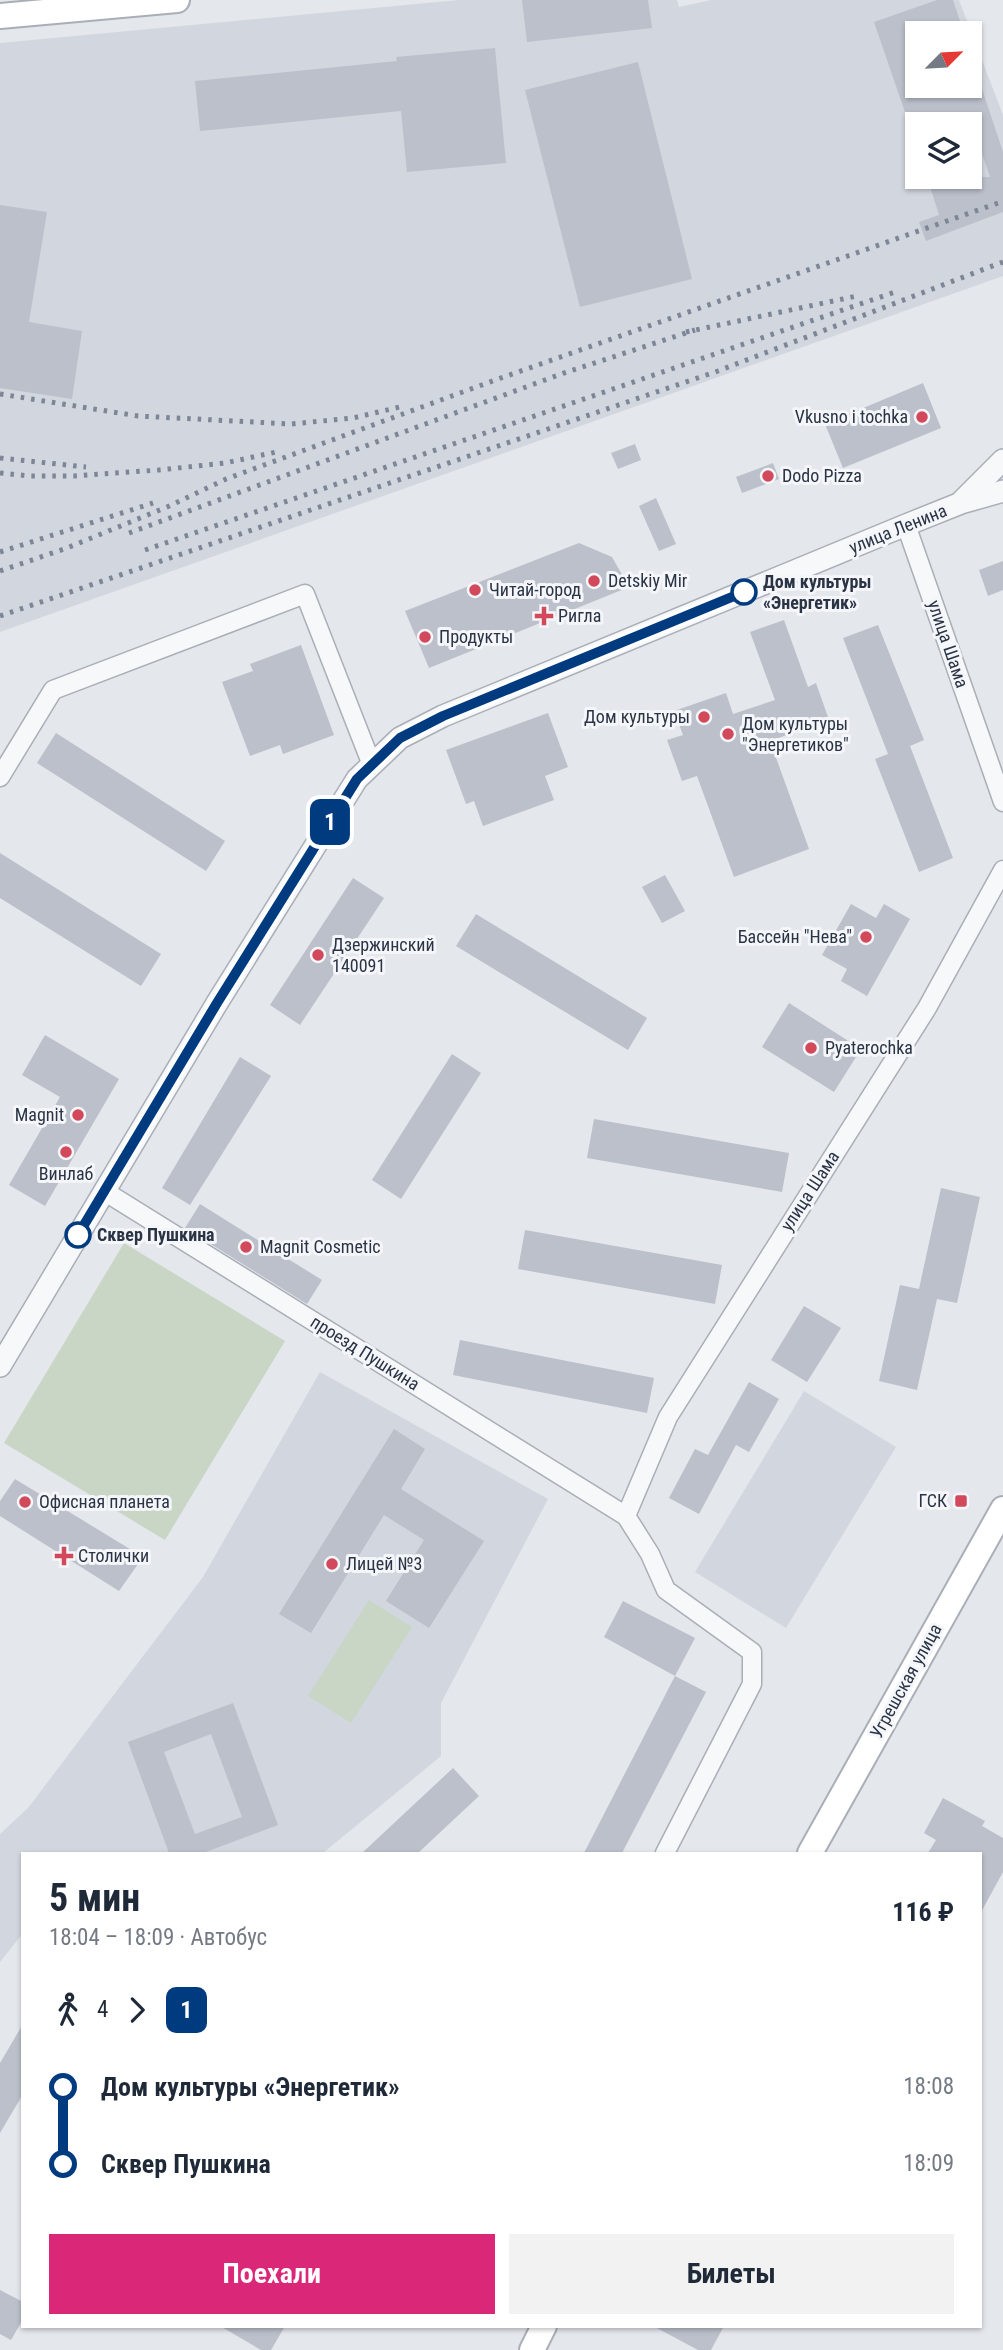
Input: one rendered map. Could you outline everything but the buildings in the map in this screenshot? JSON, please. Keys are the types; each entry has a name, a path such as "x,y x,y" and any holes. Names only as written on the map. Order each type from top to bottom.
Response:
{"main road":[{"path":"0,16 177,0"},
{"name":"Угрешская улица","path":"811,1852 1003,1509"},
{"path":"531,2350 543,2328"}],"street":[{"name":"улица Ленина","path":"961,503 1003,460"},
{"name":"улица Ленина","path":"0,1366 217,1003 357,779 400,738 443,716 906,525 961,503 1003,491"},
{"name":"улица Шама","path":"906,525 1003,802"},
{"path":"0,777 53,690 304,594 372,765"},
{"name":"улица Шама","path":"626,1516 667,1417 927,1008 1003,870"},
{"name":"проезд Пушкина","path":"104,1191 626,1516"},
{"path":"626,1516 650,1554 666,1590 752,1652 752,1684 666,1852"}],"shaded area":[{"path":"459,0 677,0 679,7 711,0 959,0 967,21 905,21 905,98 982,98 982,60 1003,115 1003,276 0,632 0,43"},
{"path":"320,1372 548,1499 441,1703 441,1756 324,1852 21,1852 21,1936 0,1962 0,1834 28,1808 203,1577"},
{"path":"804,1391 896,1447 786,1628 695,1572"}],"green space":[{"path":"124,1243 285,1341 165,1540 4,1443"},
{"path":"369,1600 412,1627 351,1723 308,1696"}],"railway":[{"path":"0,571 67,548 167,507 226,479 498,379 1001,202"},
{"path":"0,616 718,371 1003,262"},
{"path":"145,550 898,291"},
{"path":"686,332 857,296"},
{"path":"129,533 564,373 695,330"},
{"path":"0,394 138,416 291,424 353,418 404,406"},
{"path":"0,473 74,476 159,470 225,463 281,451"},
{"path":"0,458 86,467"},
{"path":"0,552 153,503"}],"bus line":[{"name":"1","path":"78,1235 217,1003 357,779 400,738 443,716 744,592"}],"place":[{"name":"Vkusno i tochka","path":"922,417"},
{"name":"Dodo Pizza","path":"768,476"},
{"name":"Detskiy Mir","path":"594,581"},
{"name":"Читай-город","path":"475,590"},
{"name":"Дом культуры «Энергетик»","path":"744,592"},
{"name":"Ригла","path":"544,616"},
{"name":"Продукты","path":"425,637"},
{"name":"Дом культуры","path":"704,717"},
{"name":"Дом культуры \"Энергетиков\"","path":"728,734"},
{"name":"Бассейн \"Нева\"","path":"866,937"},
{"name":"Дзержинский 140091","path":"318,955"},
{"name":"Pyaterochka","path":"811,1048"},
{"name":"Magnit","path":"78,1115"},
{"name":"Винлаб","path":"66,1152"},
{"name":"Сквер Пушкина","path":"78,1235"},
{"name":"Magnit Cosmetic","path":"246,1247"},
{"name":"ГСК","path":"961,1501"},
{"name":"Офисная планета","path":"25,1502"},
{"name":"Столички","path":"64,1556"},
{"name":"Лицей №3","path":"332,1564"}]}
